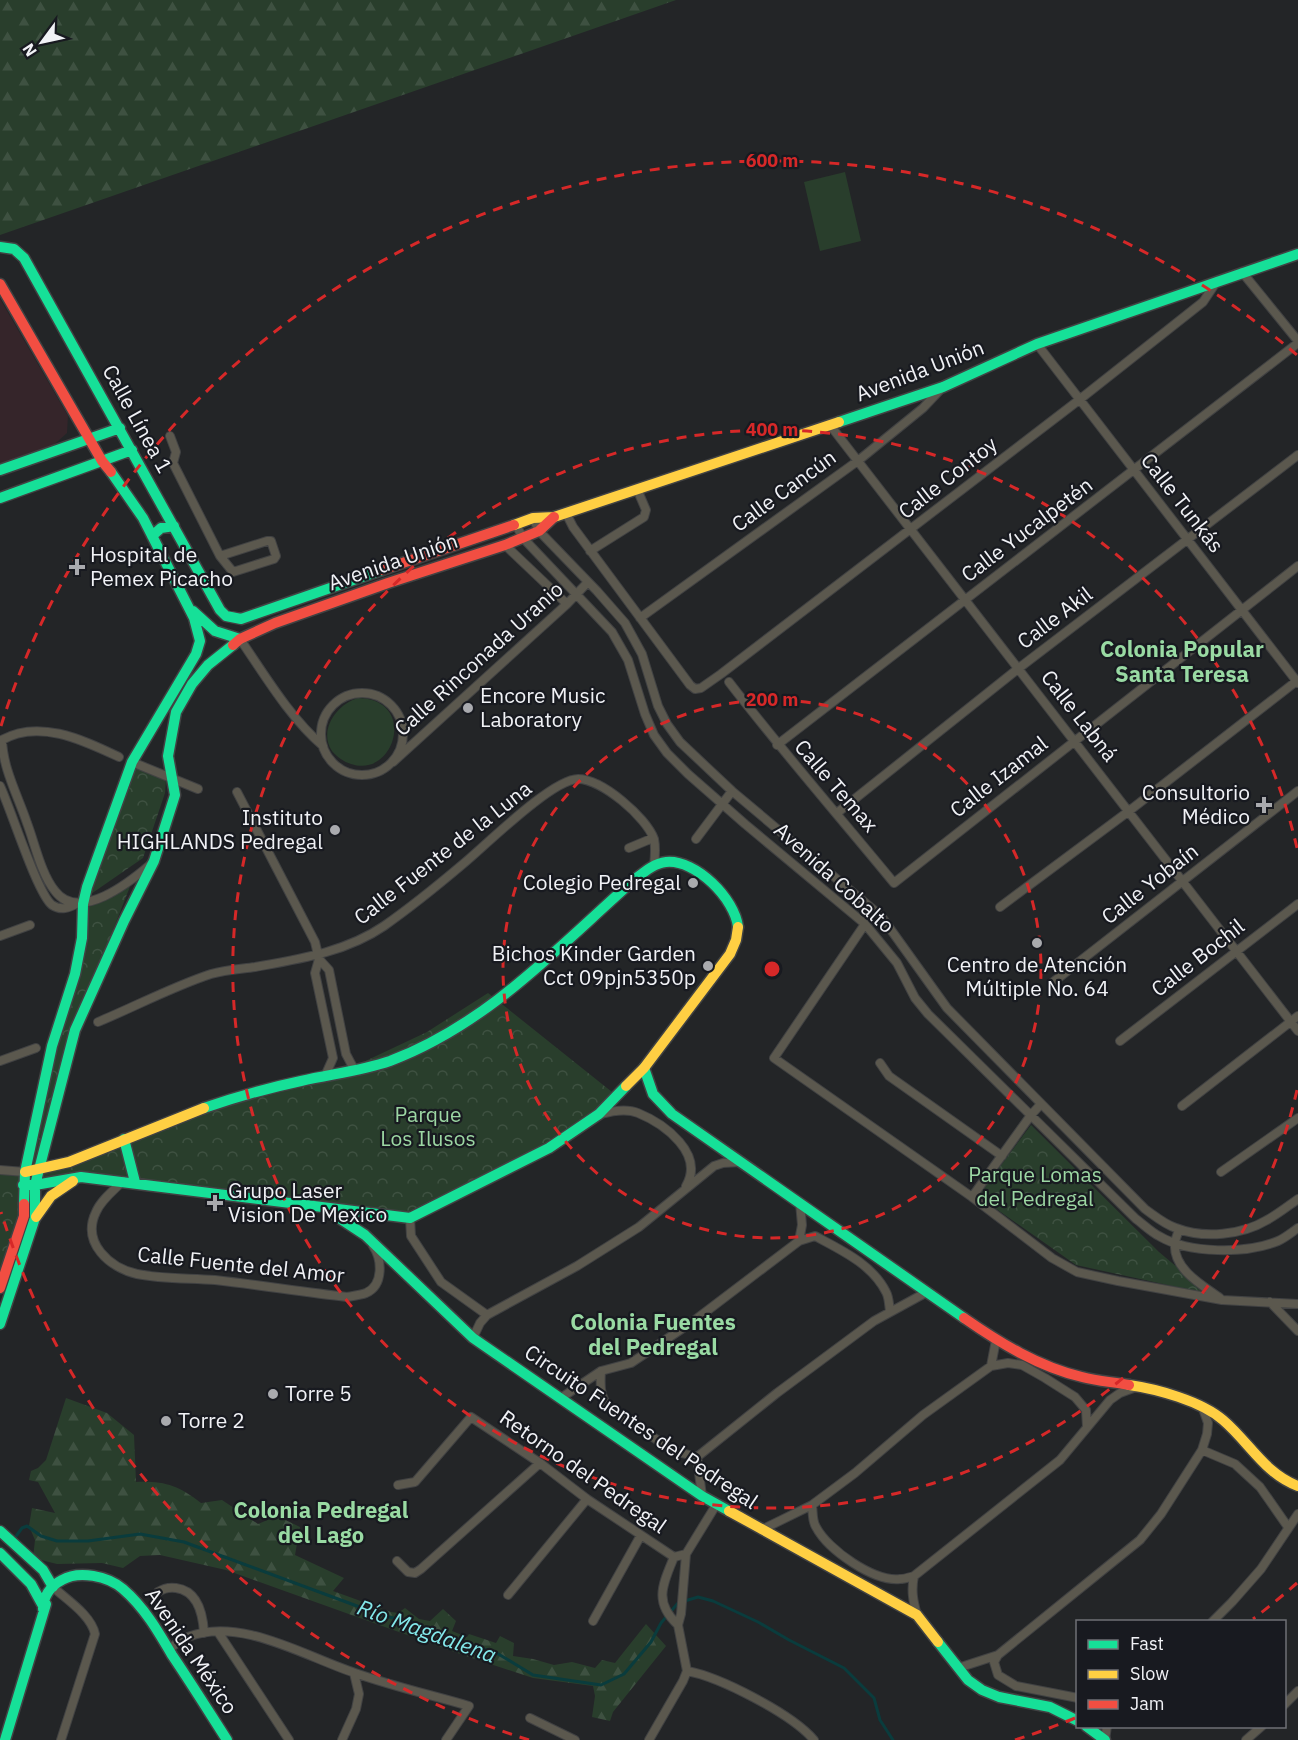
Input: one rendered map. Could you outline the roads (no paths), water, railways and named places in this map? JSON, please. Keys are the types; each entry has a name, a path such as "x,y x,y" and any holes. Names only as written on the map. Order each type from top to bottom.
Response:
{"street":[{"name":"Calle Línea 1","path":"0,247 8,246 24,258 220,610 226,616 233,618"},
{"name":"Avenida Unión","path":"233,618 250,617 533,518 554,517 943,387 1037,344 1298,254"},
{"path":"1242,272 1298,342"},
{"name":"Calle Contoy","path":"640,618 690,685 695,689 701,688 1079,400 1203,302 1218,280"},
{"name":"Calle Línea 1","path":"0,284 102,461 117,476 129,494 188,606"},
{"name":"Calle Yucalpetén","path":"777,745 1298,342"},
{"name":"Calle Tunkás","path":"1037,344 1297,681"},
{"name":"Calle Cancún","path":"640,618 859,460 923,408 943,387"},
{"name":"Calle Labná","path":"830,425 1298,1031"},
{"path":"0,470 120,428"},
{"path":"170,436 176,452 173,463 220,556 232,572 274,559 276,556 271,542 267,541 220,556"},
{"path":"0,498 132,450"},
{"name":"Calle Akil","path":"837,813 1019,668 1298,455"},
{"path":"591,551 646,514 637,489"},
{"path":"566,513 573,527 640,618"},
{"name":"Avenida Unión","path":"35,1218 35,1185 75,1030 154,861 175,795 168,756 176,712 192,684 208,665 240,639 275,623 378,586 505,545 538,531 554,517"},
{"name":"Avenida Cobalto","path":"533,518 538,531 625,623 642,654 658,705 667,724 693,755 732,791 881,915 947,1008 1144,1209 1179,1229 1212,1234 1240,1232 1267,1221 1298,1198"},
{"name":"Avenida Cobalto","path":"516,525 523,538 612,632 628,660 654,735 667,753 722,804 865,924 897,963 915,998 928,1014 1136,1219 1158,1236 1175,1244 1203,1249 1242,1250 1279,1241 1298,1228"},
{"path":"152,536 161,528 174,526"},
{"path":"505,545 567,604"},
{"name":"Calle Izamal","path":"894,883 1298,566"},
{"name":"Calle Rinconada Uranio","path":"393,762 567,604 588,582"},
{"path":"188,606 215,631 240,639 311,736 323,746"},
{"path":"0,1288 24,1216 25,1172 52,1046 75,974 82,938 81,904 132,762 199,646 197,629 188,606"},
{"path":"1000,907 1297,681"},
{"name":"Calle Temax","path":"729,682 777,745 894,883"},
{"path":"357,693 371,694 384,700 395,709 402,722 404,736 393,762 383,770 360,775 347,773 337,766 328,757 323,746 321,732 324,718 332,706 357,693"},
{"path":"81,904 62,898 54,890 39,859 3,757 1,741 28,730 48,732 89,743 119,757"},
{"path":"132,762 198,789"},
{"name":"Calle Fuente de la Luna","path":"98,1022 212,974 318,956 360,941 410,908 560,784 578,779 593,782 633,810 645,822 653,838"},
{"path":"0,786 30,862 48,900 59,908 67,908 96,899 133,879 154,861"},
{"path":"696,839 732,791"},
{"name":"Calle Yobaín","path":"1052,983 1298,791"},
{"path":"237,792 315,942 318,956 315,973 333,1058 325,1076"},
{"path":"17,825 27,822"},
{"path":"629,848 653,838 656,849 654,866"},
{"path":"0,1170 39,1171 73,1161 202,1108 294,1082 355,1071 389,1061 442,1038 478,1015 516,986 621,892 654,866 673,861 686,864 701,874 728,900 738,924 736,938 730,954 644,1068 599,1114 549,1148 410,1218 411,1236 441,1282 487,1315"},
{"name":"Calle Bochil","path":"1120,1041 1298,904"},
{"path":"865,924 774,1058 972,1197 1052,1258 1077,1272 1222,1300 1298,1304"},
{"path":"0,936 30,925"},
{"path":"318,956 329,970 346,1054 355,1071"},
{"path":"1182,1106 1298,1016"},
{"path":"0,1061 36,1048"},
{"path":"880,1063 889,1076 1002,1156"},
{"path":"644,1068 650,1091 655,1100 672,1114 996,1340 1035,1360 1081,1377 1137,1386 1202,1405 1223,1420 1269,1469 1284,1481 1298,1486"},
{"path":"972,1197 1041,1104"},
{"path":"599,1114 627,1110 638,1113 660,1126 682,1145 690,1157 691,1178 685,1188"},
{"path":"1221,1172 1298,1118"},
{"path":"124,1139 129,1181"},
{"path":"473,1338 480,1323 487,1315 586,1261 639,1227 714,1166 740,1162"},
{"path":"56,1166 57,1181"},
{"path":"0,1324 35,1218 51,1196 81,1176"},
{"name":"Circuito Fuentes del Pedregal","path":"23,1185 35,1185 81,1176 410,1218"},
{"name":"Calle Fuente del Amor","path":"129,1181 96,1212 92,1226 94,1242 99,1253 123,1270 140,1275 215,1280 347,1297 368,1293 375,1286 379,1276 379,1258 365,1235"},
{"path":"799,1241 802,1225 800,1203"},
{"name":"Circuito Fuentes del Pedregal","path":"321,1206 365,1235 473,1338 702,1496 917,1615 968,1680 982,1690 999,1697 1050,1707 1076,1720"},
{"path":"1179,1229 1175,1244 1178,1261 1195,1279 1222,1300"},
{"path":"561,1398 601,1371 631,1363 695,1320 799,1241 814,1236 852,1256 876,1277 887,1293 890,1311"},
{"path":"697,1457 777,1393 890,1311 927,1292"},
{"path":"1270,1302 1298,1331"},
{"path":"991,1366 996,1340"},
{"path":"761,1530 812,1505 855,1473 923,1415 991,1366 1008,1363 1022,1365 1075,1397 1086,1410 1087,1427"},
{"path":"601,1371 600,1390 603,1401 610,1409 674,1451 697,1457"},
{"path":"812,1505 814,1525 826,1542 838,1553 871,1573 899,1580 914,1576 1060,1460 1110,1400 1137,1386"},
{"path":"958,1668 998,1655 1140,1540 1161,1514 1202,1450 1208,1423 1202,1405"},
{"name":"Retorno del Pedregal","path":"398,1485 415,1482 471,1417 674,1557"},
{"path":"1202,1450 1235,1464 1260,1487 1288,1527"},
{"path":"697,1457 702,1496"},
{"path":"397,1561 408,1572 415,1573 421,1569 540,1463"},
{"path":"508,1596 587,1499"},
{"path":"649,1740 687,1671 678,1625 681,1614 682,1576 686,1554 716,1505"},
{"path":"1214,1620 1261,1569 1298,1514"},
{"path":"1,1531 36,1562 53,1587 85,1616 95,1634 61,1740"},
{"path":"593,1621 641,1535"},
{"path":"0,1553 32,1582 53,1587"},
{"path":"678,1625 669,1617 661,1596 663,1580 674,1557 686,1554"},
{"path":"23,1575 34,1588 42,1607"},
{"name":"Avenida México","path":"53,1587 61,1580 86,1575 113,1582 121,1587 141,1606 227,1740"},
{"path":"914,1576 913,1598 917,1615"},
{"path":"7,1740 42,1607 53,1587"},
{"path":"158,1592 171,1587 185,1590 191,1595 200,1610 204,1633"},
{"path":"218,1632 290,1740"},
{"path":"169,1649 187,1637 204,1633 255,1634 354,1673 469,1706 446,1740"},
{"path":"998,1655 994,1662 998,1676 1016,1686 1076,1698"},
{"path":"687,1671 702,1673 767,1706 805,1729 814,1740"},
{"path":"342,1740 356,1709 359,1694 354,1673"},
{"path":"1286,1703 1298,1691"},
{"path":"531,1718 575,1740"},
{"path":"1089,1728 1105,1740"},
{"path":"1246,1740 1260,1728"}],"waterway":[{"name":"Río Magdalena","path":"14,1539 22,1528 27,1526 41,1536 57,1541 88,1541 140,1534 184,1542 384,1616 412,1622 461,1644 495,1652 533,1675 601,1685 624,1674 651,1642 661,1623 678,1603 698,1597 713,1601 758,1622 844,1668 874,1698 880,1720 893,1740"}],"place":[{"name":"Hospital de Pemex Picacho","path":"77,567"},
{"name":"Encore Music Laboratory","path":"468,708"},
{"name":"Consultorio Médico","path":"1264,805"},
{"name":"Instituto HIGHLANDS Pedregal","path":"335,830"},
{"name":"Colegio Pedregal","path":"693,883"},
{"name":"Centro de Atención Múltiple No. 64","path":"1037,943"},
{"name":"Bichos Kinder Garden Cct 09pjn5350p","path":"708,966"},
{"name":"Grupo Laser Vision De Mexico","path":"215,1203"},
{"name":"Torre 5","path":"273,1394"},
{"name":"Torre 2","path":"166,1421"}],"district":[{"name":"Colonia Popular Santa Teresa","path":"1182,662"},
{"name":"Colonia Fuentes del Pedregal","path":"653,1334"},
{"name":"Colonia Pedregal del Lago","path":"321,1522"}],"park label":[{"name":"Parque Los Ilusos","path":"428,1127"},
{"name":"Parque Lomas del Pedregal","path":"1035,1187"}]}
